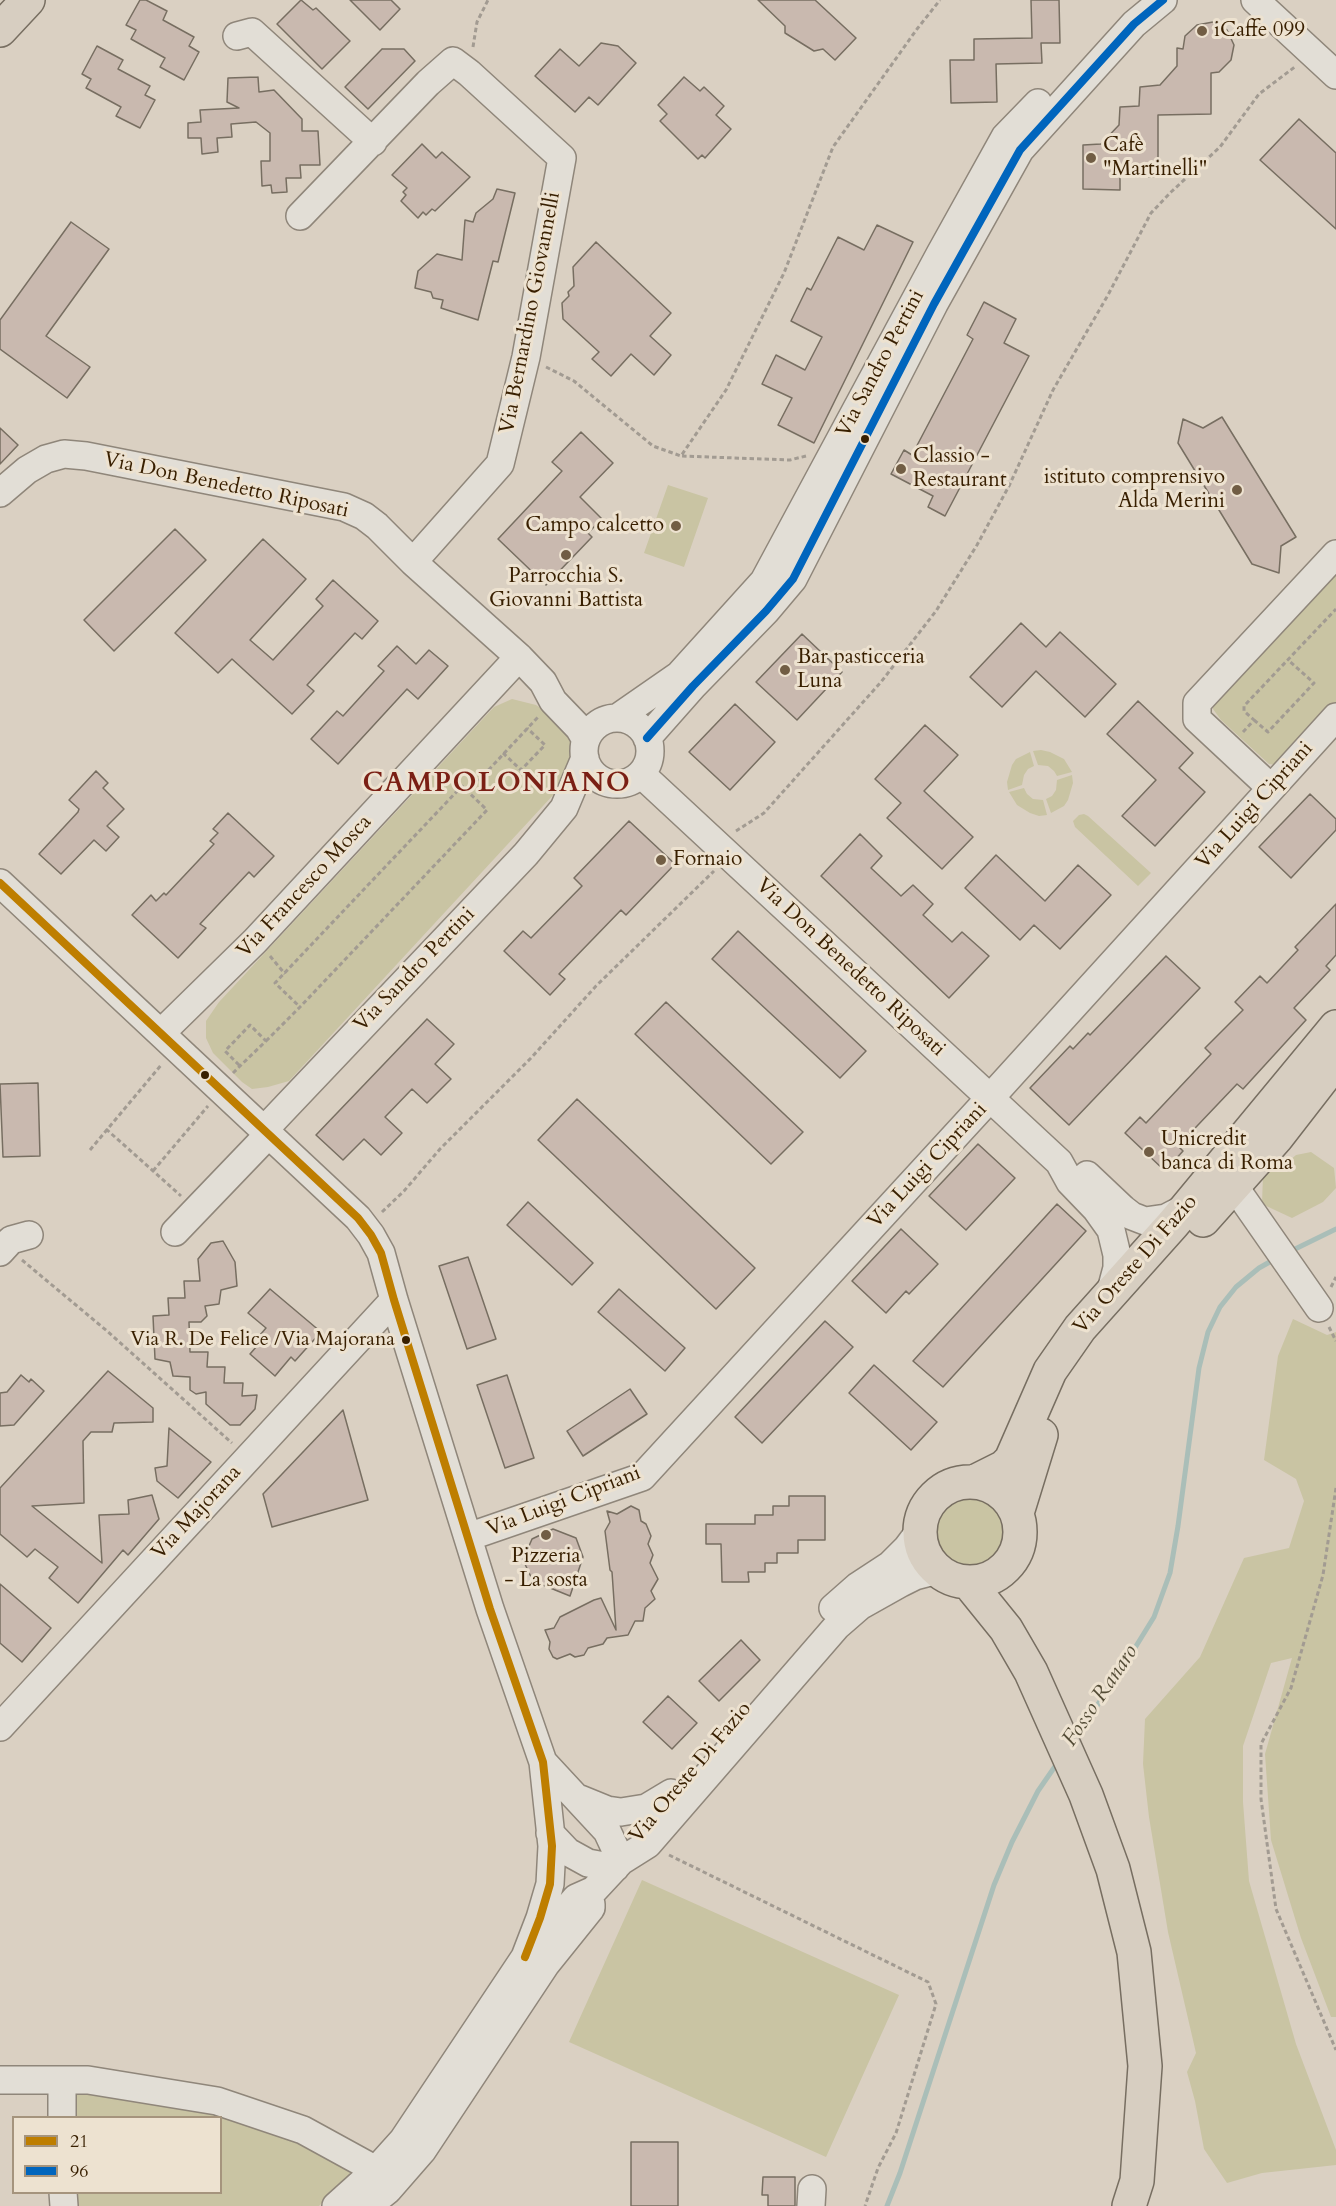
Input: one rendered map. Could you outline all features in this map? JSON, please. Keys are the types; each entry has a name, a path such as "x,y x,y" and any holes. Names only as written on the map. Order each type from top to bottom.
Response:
{"main road":[{"path":"0,30 28,0"},
{"name":"Via Oreste Di Fazio","path":"976,1481 1004,1467 1011,1460 1050,1371 1080,1328 1187,1207 1336,1027"},
{"name":"Via Oreste Di Fazio","path":"1017,1513 1035,1450 1047,1419 1058,1395 1082,1357 1277,1137 1336,1061"},
{"path":"1011,1562 996,1575 978,1581 955,1580 938,1570 924,1553 919,1532 922,1514 929,1502 938,1492 963,1481 976,1481 990,1485 1011,1502 1017,1513 1020,1538 1011,1562 1014,1611 1026,1643 1031,1672"},
{"path":"968,1582 1006,1629 1031,1672 1086,1795 1113,1869 1134,1952 1145,2066 1137,2181 1129,2206"}],"street":[{"name":"Via Sandro Pertini","path":"613,719 679,675 764,581 939,254 1005,137 1136,0"},
{"name":"Via Sandro Pertini","path":"647,738 793,579 934,304 1020,150 1134,24 1163,0"},
{"path":"1255,0 1336,75"},
{"path":"237,36 252,32 373,142"},
{"path":"300,216 428,83 453,61 469,73"},
{"name":"Via Bernardino Giovannelli","path":"413,562 500,464 526,357 562,158 469,73"},
{"name":"Via Don Benedetto Riposati","path":"0,493 27,470 46,459 64,454 86,456 344,507 364,516 377,526 413,562 519,657 543,682 553,701 579,728 585,749"},
{"path":"1271,788 1197,719 1197,703 1336,554"},
{"name":"Via Francesco Mosca","path":"168,1040 255,941 519,657"},
{"name":"Via Don Benedetto Riposati","path":"543,682 562,692 580,709 613,719"},
{"name":"Via Luigi Cipriani","path":"468,1537 642,1477 1336,717"},
{"path":"613,719 635,723 647,738 650,757 641,774 624,783 605,782 589,768 585,749 591,731 599,724 613,719"},
{"name":"Via Sandro Pertini","path":"564,808 585,749"},
{"name":"Via Don Benedetto Riposati","path":"641,774 732,844 990,1098 1059,1162"},
{"name":"Via Sandro Pertini","path":"175,1232 526,854 564,808 605,782"},
{"path":"0,883 365,1227 381,1253 468,1537 543,1762 552,1846 550,1884 525,1958"},
{"path":"1277,1137 1336,1087"},
{"path":"1059,1162 1086,1174 1123,1209 1144,1221 1167,1218 1187,1207"},
{"path":"1059,1162 1070,1182 1096,1209 1111,1230 1118,1256 1110,1294"},
{"path":"1234,1186 1319,1308"},
{"name":"Via Majorana","path":"0,1727 394,1300"},
{"name":"Via Oreste Di Fazio","path":"618,1864 634,1834 824,1616 858,1586 890,1565 919,1532"},
{"name":"Via Oreste Di Fazio","path":"618,1864 648,1844 837,1626 861,1606 901,1583 915,1576 938,1570"},
{"path":"543,1762 580,1799 607,1831 618,1864"},
{"path":"580,1799 607,1810 621,1812 646,1808 671,1793"},
{"path":"550,1833 568,1852 588,1863 618,1864"},
{"path":"336,2206 403,2140 525,1958 576,1898 594,1890 618,1864"},
{"path":"369,2206 388,2190 422,2151 546,1964 591,1908 594,1890"},
{"path":"0,2080 88,2080 217,2101 303,2130 376,2169"},
{"path":"62,2080 62,2116"}],"path":[{"path":"469,73 477,22 488,0"},
{"path":"681,456 726,390 784,273 833,147 940,0"},
{"path":"365,1227 404,1191 440,1149 531,1058 596,986 764,813 881,682 936,611 977,545 1004,496 1053,390 1108,295 1151,213 1220,147 1260,94 1297,65"},
{"path":"526,357 574,381 652,446 681,456 790,460 835,450"},
{"path":"1288,660 1314,683 1268,732 1244,711 1244,706 1336,609"},
{"path":"468,792 541,714"},
{"path":"1239,736 1254,720"},
{"path":"503,753 521,770 545,745 527,728"},
{"path":"233,1074 300,1007 487,810 462,786 276,983 300,1007"},
{"path":"267,952 285,974"},
{"path":"240,1066 225,1051 250,1025 266,1041"},
{"path":"90,1150 168,1040"},
{"path":"153,1171 214,1098"},
{"path":"106,1129 197,1210"},
{"path":"12,1244 248,1457"},
{"path":"1336,1488 1323,1575 1291,1688 1261,1744 1261,1799 1276,1909 1336,2050"},
{"path":"648,1844 928,1982 936,2004 896,2133 878,2168 865,2206"}],"shaded area":[{"name":"Campo calcetto","path":"668,485 708,498 684,567 644,553"},
{"path":"1336,568 1336,709 1278,765 1269,764 1221,720 1213,709 1213,702"},
{"path":"512,699 536,705 556,718 575,741 578,756 567,780 289,1081 252,1089 213,1053 206,1038 206,1021 219,1002 494,707"},
{"path":"1041,750 1064,759 1072,772 1057,776 1048,766 1038,765 1033,751"},
{"path":"1030,752 1034,766 1024,775 1022,785 1008,790 1007,782 1012,765 1016,759"},
{"path":"1072,775 1073,783 1068,800 1064,806 1051,813 1046,799 1056,790 1057,780"},
{"path":"1024,788 1033,799 1043,800 1047,815 1039,816 1030,813 1017,805 1009,792"},
{"path":"1084,814 1151,873 1138,886 1075,827 1073,821 1079,815"},
{"path":"1311,1152 1334,1168 1336,1188 1323,1202 1292,1218 1262,1204 1263,1175 1283,1166 1296,1155"},
{"path":"1293,1319 1327,1335 1336,1332 1336,2017 1331,2017 1301,1938 1271,1840 1265,1754 1292,1658 1271,1663 1243,1746 1243,1802 1249,1881 1296,2044 1336,2150 1336,2165 1262,2173 1227,2183 1204,2149 1187,2072 1196,2053 1168,1932 1149,1817 1143,1764 1145,1719 1200,1657 1244,1558 1289,1548 1304,1501 1296,1479 1264,1460 1278,1356"},
{"path":"970,1493 985,1496 1002,1510 1009,1532 1006,1547 992,1564 970,1571 955,1568 938,1554 931,1532 934,1517 948,1500"},
{"path":"642,1880 899,1995 826,2157 569,2042"},
{"path":"75,2091 173,2104 216,2116 75,2116"},
{"path":"222,2118 284,2135 343,2161 350,2174 319,2206 76,2206 76,2194 222,2194"}],"building":[{"path":"140,0 146,0 167,11 163,20 194,37 189,46 199,52 184,80 160,67 165,58 131,39 136,30 126,25"},
{"path":"301,0 313,10 316,8 350,41 322,69 277,24"},
{"path":"350,0 391,0 400,9 380,30"},
{"path":"758,0 815,0 856,38 835,60 823,49 814,51 785,33 785,26"},
{"path":"1031,0 1059,0 1060,43 1041,43 1042,63 996,64 997,102 951,103 950,60 974,60 974,39 1032,38"},
{"path":"1213,22 1227,30 1234,45 1231,60 1219,72 1211,73 1211,114 1158,115 1158,177 1120,176 1120,190 1083,189 1083,145 1101,144 1119,125 1120,107 1139,106 1140,87 1160,85 1177,66 1177,48 1183,49 1185,36 1197,25"},
{"path":"601,43 618,46 636,63 598,105 589,97 575,112 535,76 560,49 579,66"},
{"path":"97,46 123,60 118,69 150,86 145,95 155,100 140,128 116,116 121,107 86,88 91,79 82,74"},
{"path":"382,49 404,49 415,61 368,109 345,87"},
{"path":"258,77 259,92 274,90 302,119 302,131 318,131 320,165 300,165 301,178 286,178 287,192 272,193 271,185 262,186 261,161 270,161 270,133 256,122 231,124 232,137 217,138 218,152 202,154 201,138 188,138 188,123 201,122 200,110 239,108 227,102 228,78"},
{"path":"684,77 700,91 704,87 724,106 716,115 731,129 705,158 702,155 698,159 660,121 667,114 658,105"},
{"path":"1299,119 1336,153 1336,229 1260,160"},
{"path":"422,144 436,158 442,152 470,177 435,211 432,209 426,215 423,212 418,218 401,201 406,195 403,192 407,188 392,175"},
{"path":"497,189 515,193 498,262 493,261 478,320 441,308 443,300 433,298 431,292 415,288 418,271 437,254 462,260 465,220 473,222 476,213 493,199"},
{"path":"71,222 109,249 46,336 90,367 67,398 0,349 0,320"},
{"path":"877,225 913,242 814,443 778,425 792,398 762,384 776,355 805,370 822,337 791,321 807,288 811,290 838,237 864,250"},
{"path":"596,242 671,313 650,336 671,355 654,375 631,354 611,376 592,359 599,352 563,319 562,303 574,286 573,267"},
{"path":"984,302 1016,319 1004,343 1029,356 945,516 928,507 933,496 891,474 904,450 912,455 973,339 967,335"},
{"name":"istituto comprensivo Alda Merini","path":"1222,417 1296,537 1281,546 1279,573 1252,564 1178,443 1183,419 1203,428"},
{"path":"0,428 18,445 0,464"},
{"path":"581,432 613,463 580,497 602,519 588,533 592,537 546,585 498,539 562,471 552,462"},
{"path":"175,529 206,560 114,651 84,620"},
{"path":"263,539 306,579 250,640 273,660 323,606 316,599 333,580 378,621 362,639 355,633 307,685 314,691 292,714 232,659 218,673 175,633"},
{"path":"1021,623 1046,647 1060,632 1116,684 1085,717 1036,671 1002,707 970,677"},
{"path":"802,634 842,672 797,720 756,682"},
{"path":"397,646 416,664 429,650 448,666 418,699 407,689 338,764 311,739 337,711 343,716 384,671 378,666"},
{"path":"1138,701 1193,753 1179,768 1205,792 1155,846 1122,816 1156,780 1107,734"},
{"path":"735,704 775,742 730,790 689,752"},
{"path":"925,725 958,755 924,791 973,837 942,869 887,818 901,803 875,779"},
{"path":"96,771 108,783 103,788 124,809 107,826 119,837 106,851 94,840 61,874 39,854 78,812 79,809 69,800"},
{"path":"1310,794 1336,819 1336,830 1291,878 1259,847"},
{"path":"228,813 274,856 254,877 249,872 200,924 206,928 178,958 132,915 151,895 156,901 164,893 166,895 214,844 210,841 218,833 213,829"},
{"path":"629,821 675,864 626,915 621,910 559,974 565,979 550,995 504,951 523,931 531,938 582,886 574,878"},
{"path":"860,834 882,856 871,868 901,896 913,885 933,904 923,915 952,942 962,932 989,956 949,998 821,876"},
{"path":"996,855 1045,901 1078,865 1111,895 1060,949 1034,925 1020,940 965,888"},
{"path":"1336,904 1336,955 1326,966 1330,970 1294,1008 1306,1020 1243,1089 1237,1084 1178,1146 1183,1151 1165,1171 1125,1133 1140,1117 1146,1123 1211,1054 1205,1048 1243,1010 1235,1002 1260,976 1267,983 1298,950 1295,947"},
{"path":"738,931 866,1051 840,1078 712,959"},
{"path":"1166,956 1200,988 1069,1125 1030,1088 1070,1046 1073,1049 1088,1033 1090,1035"},
{"path":"666,1002 803,1132 771,1164 635,1034"},
{"path":"427,1019 454,1044 435,1064 451,1079 427,1103 412,1089 385,1117 402,1133 381,1155 364,1139 343,1160 316,1135"},
{"path":"38,1083 40,1156 3,1157 0,1084"},
{"path":"577,1099 755,1268 716,1309 538,1140"},
{"path":"978,1144 1015,1178 966,1230 929,1196"},
{"path":"528,1202 593,1263 572,1285 507,1225"},
{"path":"1057,1204 1086,1231 943,1387 913,1361"},
{"path":"901,1229 938,1264 909,1294 906,1291 886,1313 852,1281"},
{"path":"223,1241 235,1262 237,1286 221,1290 219,1304 205,1306 207,1316 201,1322 189,1322 190,1352 208,1352 207,1367 225,1367 224,1383 243,1383 242,1396 257,1395 255,1409 240,1425 230,1425 206,1404 206,1392 196,1394 190,1390 190,1377 173,1376 170,1362 155,1359 153,1316 169,1315 168,1298 185,1298 184,1281 200,1281 198,1259 211,1243"},
{"path":"468,1257 496,1339 467,1349 439,1266"},
{"path":"270,1289 321,1332 295,1361 291,1357 275,1376 250,1354 264,1338 260,1335 266,1328 248,1313"},
{"path":"619,1289 685,1348 665,1371 598,1312"},
{"path":"825,1321 853,1347 762,1443 735,1417"},
{"path":"874,1365 937,1422 911,1450 849,1393"},
{"path":"108,1371 153,1408 153,1422 114,1423 112,1432 91,1432 83,1441 84,1503 32,1506 102,1563 99,1515 129,1514 128,1500 152,1495 159,1519 128,1555 123,1550 78,1603 49,1578 58,1567 35,1549 27,1557 0,1534 0,1488"},
{"path":"21,1375 29,1382 31,1379 44,1391 14,1425 0,1426 0,1393 7,1392"},
{"path":"507,1375 534,1458 505,1468 477,1385"},
{"path":"630,1389 647,1414 583,1456 567,1431"},
{"path":"343,1410 368,1500 272,1527 263,1494"},
{"path":"169,1428 211,1462 178,1498 157,1481 155,1468 167,1466"},
{"path":"789,1496 825,1496 825,1540 798,1540 798,1553 777,1553 777,1563 765,1563 765,1572 748,1572 749,1582 722,1582 721,1544 706,1544 706,1524 755,1524 755,1515 773,1515 773,1506 789,1506"},
{"path":"631,1506 639,1510 641,1521 646,1524 651,1536 648,1544 653,1555 650,1563 658,1579 651,1591 655,1599 645,1608 643,1621 635,1621 628,1635 607,1638 603,1644 588,1648 584,1655 575,1657 570,1654 557,1659 553,1657 545,1630 554,1628 560,1617 594,1600 601,1598 616,1630 612,1572 605,1531 610,1522 607,1511 617,1514"},
{"path":"553,1529 576,1538 583,1557 570,1596 533,1581 523,1560 532,1539"},
{"path":"0,1584 51,1628 22,1662 0,1643"},
{"path":"741,1640 760,1660 719,1701 699,1681"},
{"path":"668,1696 697,1723 672,1749 643,1722"},
{"path":"631,2142 678,2142 678,2206 631,2206"},
{"path":"763,2177 795,2177 795,2206 768,2206 768,2195 762,2195"}],"waterway":[{"name":"Fosso Ranaro","path":"1289,1252 1336,1229"},
{"name":"Fosso Ranaro","path":"1074,1740 1154,1617 1170,1573 1199,1368 1208,1332 1220,1307 1236,1287 1259,1268 1275,1259"},
{"name":"Fosso Ranaro","path":"887,2206 900,2173 994,1885 1012,1842 1038,1791 1058,1762"}],"transit line":[{"name":"96","path":"647,738 793,579 934,304 1020,150 1134,24 1163,0"},
{"name":"21","path":"0,883 358,1218 381,1253 490,1609 543,1762 552,1846 550,1884 525,1957"}],"place":[{"name":"iCaffe 099","path":"1202,31"},
{"name":"Cafè \"Martinelli\"","path":"1091,158"},
{"name":"Classio - Restaurant","path":"901,469"},
{"name":"istituto comprensivo Alda Merini","path":"1237,490"},
{"name":"Campo calcetto","path":"676,526"},
{"name":"Parrocchia S. Giovanni Battista","path":"566,555"},
{"name":"Bar pasticceria Luna","path":"785,670"},
{"name":"Fornaio","path":"661,860"},
{"name":"Unicredit banca di Roma","path":"1149,1152"},
{"name":"Via R. De Felice /Via Majorana","path":"406,1340"},
{"name":"Pizzeria - La sosta","path":"546,1535"}],"district":[{"name":"CAMPOLONIANO","path":"497,785"}]}
